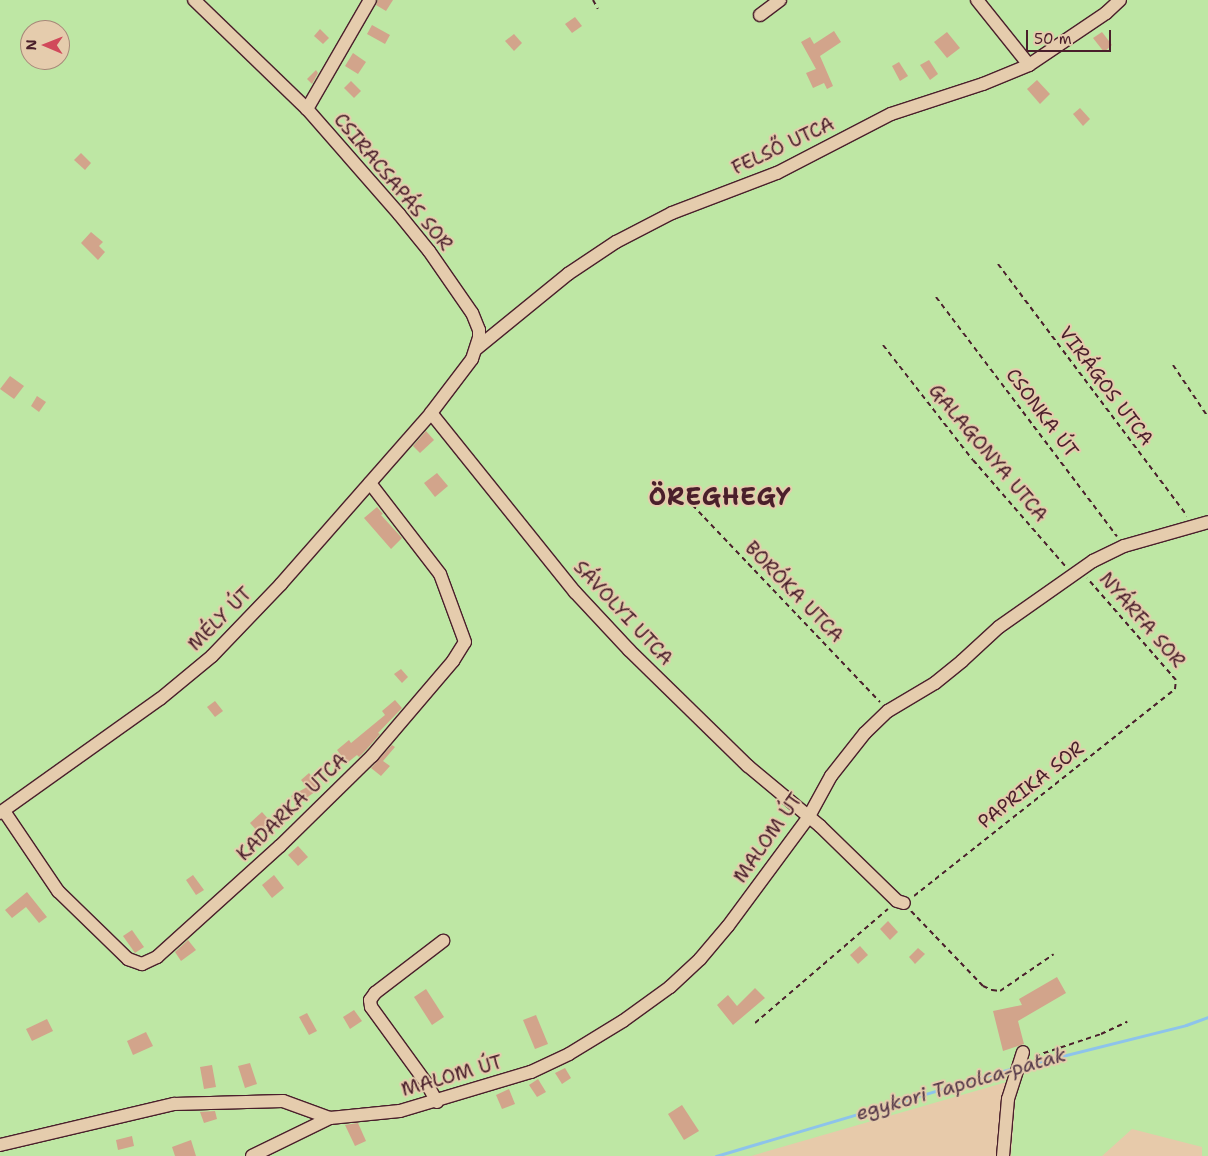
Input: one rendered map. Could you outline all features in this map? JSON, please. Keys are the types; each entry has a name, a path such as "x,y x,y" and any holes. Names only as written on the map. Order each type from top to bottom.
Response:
{"street":[{"name":"CSIRACSAPÁS SOR","path":"194,0 307,109 423,244 472,313 479,330 476,349 464,371 431,414"},
{"path":"307,109 370,0"},
{"path":"760,15 780,0"},
{"path":"977,0 1029,65"},
{"name":"FELSŐ UTCA","path":"476,349 568,274 616,242 672,213 777,173 891,114 983,84 1029,65 1106,12 1120,0"},
{"name":"MÉLY ÚT","path":"2,812 160,699 212,656 281,584 431,414"},
{"name":"SÁVOLYI UTCA","path":"431,414 574,592 688,709 748,766 808,818 820,826 901,902"},
{"name":"KADARKA UTCA","path":"2,812 58,891 128,959 142,964 157,957 280,846 372,756 453,661 465,642 440,574 370,483"},
{"name":"MALOM ÚT","path":"330,1118 400,1111 437,1102 532,1072 569,1054 623,1021 670,987 700,959 728,926 808,818 831,776 865,733 888,711 935,682 962,662 999,627 1093,561 1124,546 1208,522"},
{"path":"437,1102 428,1084 371,1007 370,1000 375,993 443,941"},
{"path":"1002,1156 1008,1099 1019,1063"},
{"path":"0,1145 174,1104 283,1102 330,1118"},
{"path":"252,1156 330,1118"}],"path":[{"path":"594,0 598,9"},
{"name":"VIRÁGOS UTCA","path":"998,264 1193,525"},
{"name":"CSONKA ÚT","path":"936,297 1124,546"},
{"name":"GALAGONYA UTCA","path":"883,345 973,460 1077,573"},
{"path":"1173,365 1208,418"},
{"name":"BORÓKA UTCA","path":"680,492 888,711"},
{"name":"NYÁRFA SOR","path":"1077,573 1176,680 1175,689"},
{"name":"PAPRIKA SOR","path":"755,1023 901,902 1175,689"},
{"path":"901,902 983,986 992,990 1000,991 1054,954"},
{"path":"1019,1063 1047,1050 1101,1034 1127,1022"}],"green space":[{"path":"0,0 1208,0 1208,1156 1202,1156 1202,1147 1132,1129 1102,1156 1011,1156 1017,1079 751,1156 0,1156"}],"building":[{"path":"378,0 393,0 386,11 376,5"},
{"path":"575,17 582,26 572,33 565,24"},
{"path":"372,25 390,35 385,44 367,34"},
{"path":"320,29 329,38 323,44 314,36"},
{"path":"834,31 841,42 820,56 833,86 827,89 824,83 813,88 806,73 816,69 801,42 810,37 814,44"},
{"path":"947,32 960,48 947,58 934,42"},
{"path":"1102,32 1112,45 1104,52 1093,38"},
{"path":"514,34 522,43 514,51 505,41"},
{"path":"353,53 366,62 358,74 345,66"},
{"path":"929,60 938,74 930,80 920,65"},
{"path":"899,62 908,76 900,81 892,66"},
{"path":"316,70 318,73 312,84 307,79"},
{"path":"1037,80 1050,94 1040,104 1027,89"},
{"path":"351,81 361,91 354,98 344,88"},
{"path":"1080,108 1090,119 1083,126 1073,114"},
{"path":"81,153 91,163 85,170 74,160"},
{"path":"91,232 103,242 99,246 105,252 98,260 81,243"},
{"path":"10,376 24,386 14,399 0,389"},
{"path":"37,396 46,402 39,412 31,406"},
{"path":"426,431 434,440 420,453 413,446"},
{"path":"437,473 448,486 435,497 424,483"},
{"path":"377,507 383,514 381,515 402,538 391,549 364,518"},
{"path":"401,669 408,677 402,683 394,674"},
{"path":"395,700 402,708 378,733 380,734 359,757 357,755 347,763 337,750 349,740 351,743 385,715 382,711"},
{"path":"215,701 223,711 215,717 207,707"},
{"path":"392,745 395,747 383,761 390,766 381,776 371,768"},
{"path":"309,773 320,788 297,805 291,796 307,787 301,780"},
{"path":"262,812 271,822 259,833 250,823"},
{"path":"298,846 308,857 298,866 288,855"},
{"path":"193,875 204,890 196,895 186,880"},
{"path":"274,875 284,888 272,898 262,885"},
{"path":"27,892 47,917 39,923 26,907 12,918 5,910"},
{"path":"888,921 898,932 890,940 880,929"},
{"path":"132,930 144,947 135,953 123,936"},
{"path":"188,940 196,950 181,961 175,952"},
{"path":"860,946 868,955 858,964 850,955"},
{"path":"918,948 925,954 915,964 909,957"},
{"path":"1057,977 1066,993 1018,1021 1024,1044 1003,1051 993,1011 1022,1005 1019,999"},
{"path":"755,988 765,998 733,1025 717,1005 728,995 737,1006"},
{"path":"426,989 444,1017 432,1025 414,997"},
{"path":"354,1010 362,1021 350,1029 343,1017"},
{"path":"307,1013 317,1031 309,1035 299,1017"},
{"path":"536,1015 548,1044 535,1049 523,1020"},
{"path":"47,1019 53,1031 32,1041 26,1029"},
{"path":"146,1032 153,1046 133,1055 127,1041"},
{"path":"250,1063 257,1084 245,1088 238,1066"},
{"path":"212,1065 216,1087 204,1089 200,1067"},
{"path":"565,1068 571,1078 562,1084 555,1073"},
{"path":"538,1079 546,1092 537,1097 529,1085"},
{"path":"509,1089 515,1104 502,1109 496,1095"},
{"path":"682,1105 699,1131 684,1140 668,1114"},
{"path":"215,1111 217,1119 204,1123 200,1112"},
{"path":"358,1123 366,1141 355,1146 345,1125"},
{"path":"132,1136 134,1146 118,1150 116,1140"},
{"path":"191,1140 196,1156 175,1156 172,1147"}],"waterway":[{"name":"egykori Tapolca-patak","path":"1022,1066 1186,1025 1208,1017"},
{"name":"egykori Tapolca-patak","path":"716,1156 1014,1068"}],"district":[{"name":"ÖREGHEGY","path":"720,498"}]}
